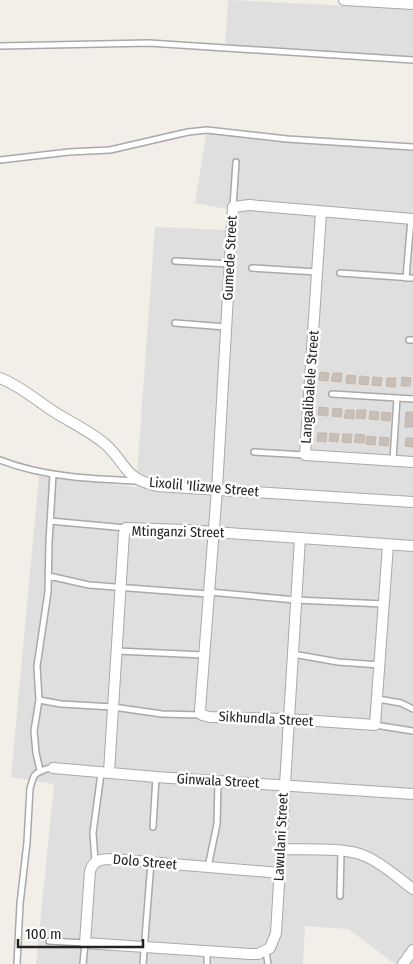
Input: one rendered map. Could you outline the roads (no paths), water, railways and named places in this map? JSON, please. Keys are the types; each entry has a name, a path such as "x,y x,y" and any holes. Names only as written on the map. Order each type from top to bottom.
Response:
{"street":[{"path":"344,0 413,4"},
{"name":"Gumede Street","path":"217,489 233,207 249,205 412,219"},
{"name":"Langalibalele Street","path":"322,212 305,455 413,462"},
{"name":"Lixolil 'Ilizwe Street","path":"0,378 23,390 53,412 98,439 118,457 128,473 140,481 157,486 413,502"},
{"name":"Sikhundla Street","path":"217,489 200,710 202,715 375,725"},
{"name":"Mtinganzi Street","path":"105,772 113,707 120,588 126,528 151,528 413,546"},
{"name":"Lawulani Street","path":"266,951 273,944 276,933 300,538"},
{"path":"375,725 388,545"},
{"name":"Ginwala Street","path":"53,768 156,777 413,794"},
{"path":"281,849 342,852 367,857 413,889"},
{"name":"Dolo Street","path":"85,944 90,871 95,861 113,859 280,873"},
{"path":"85,944 144,946 250,954 266,951"},
{"path":"403,964 413,950"}],"lane":[{"path":"0,46 167,44 413,60"},
{"path":"0,160 69,152 110,150 188,132 207,130 287,139 413,147"},
{"path":"233,207 236,162"},
{"path":"406,278 412,219"},
{"path":"175,261 229,264"},
{"path":"252,268 317,272"},
{"path":"340,273 413,278"},
{"path":"175,323 226,327"},
{"path":"332,394 413,399"},
{"path":"393,460 397,398"},
{"path":"254,452 305,455"},
{"path":"0,460 53,474 91,479 140,481"},
{"path":"40,770 34,738 39,700 37,666 49,576 53,474"},
{"path":"50,521 126,528"},
{"path":"49,576 78,584 120,588 384,604"},
{"path":"116,651 204,655"},
{"path":"292,654 338,662 380,665"},
{"path":"378,699 413,709"},
{"path":"39,700 162,714 202,715"},
{"path":"375,725 413,731"},
{"path":"17,964 29,796 32,781 40,770 53,768"},
{"path":"95,861 93,833 105,772"},
{"path":"153,827 156,777"},
{"path":"208,867 217,824 218,781"},
{"path":"340,896 342,852"},
{"path":"143,964 151,862"},
{"path":"49,941 85,944 83,964"},
{"path":"207,951 207,964"},
{"path":"266,951 268,964"}]}
